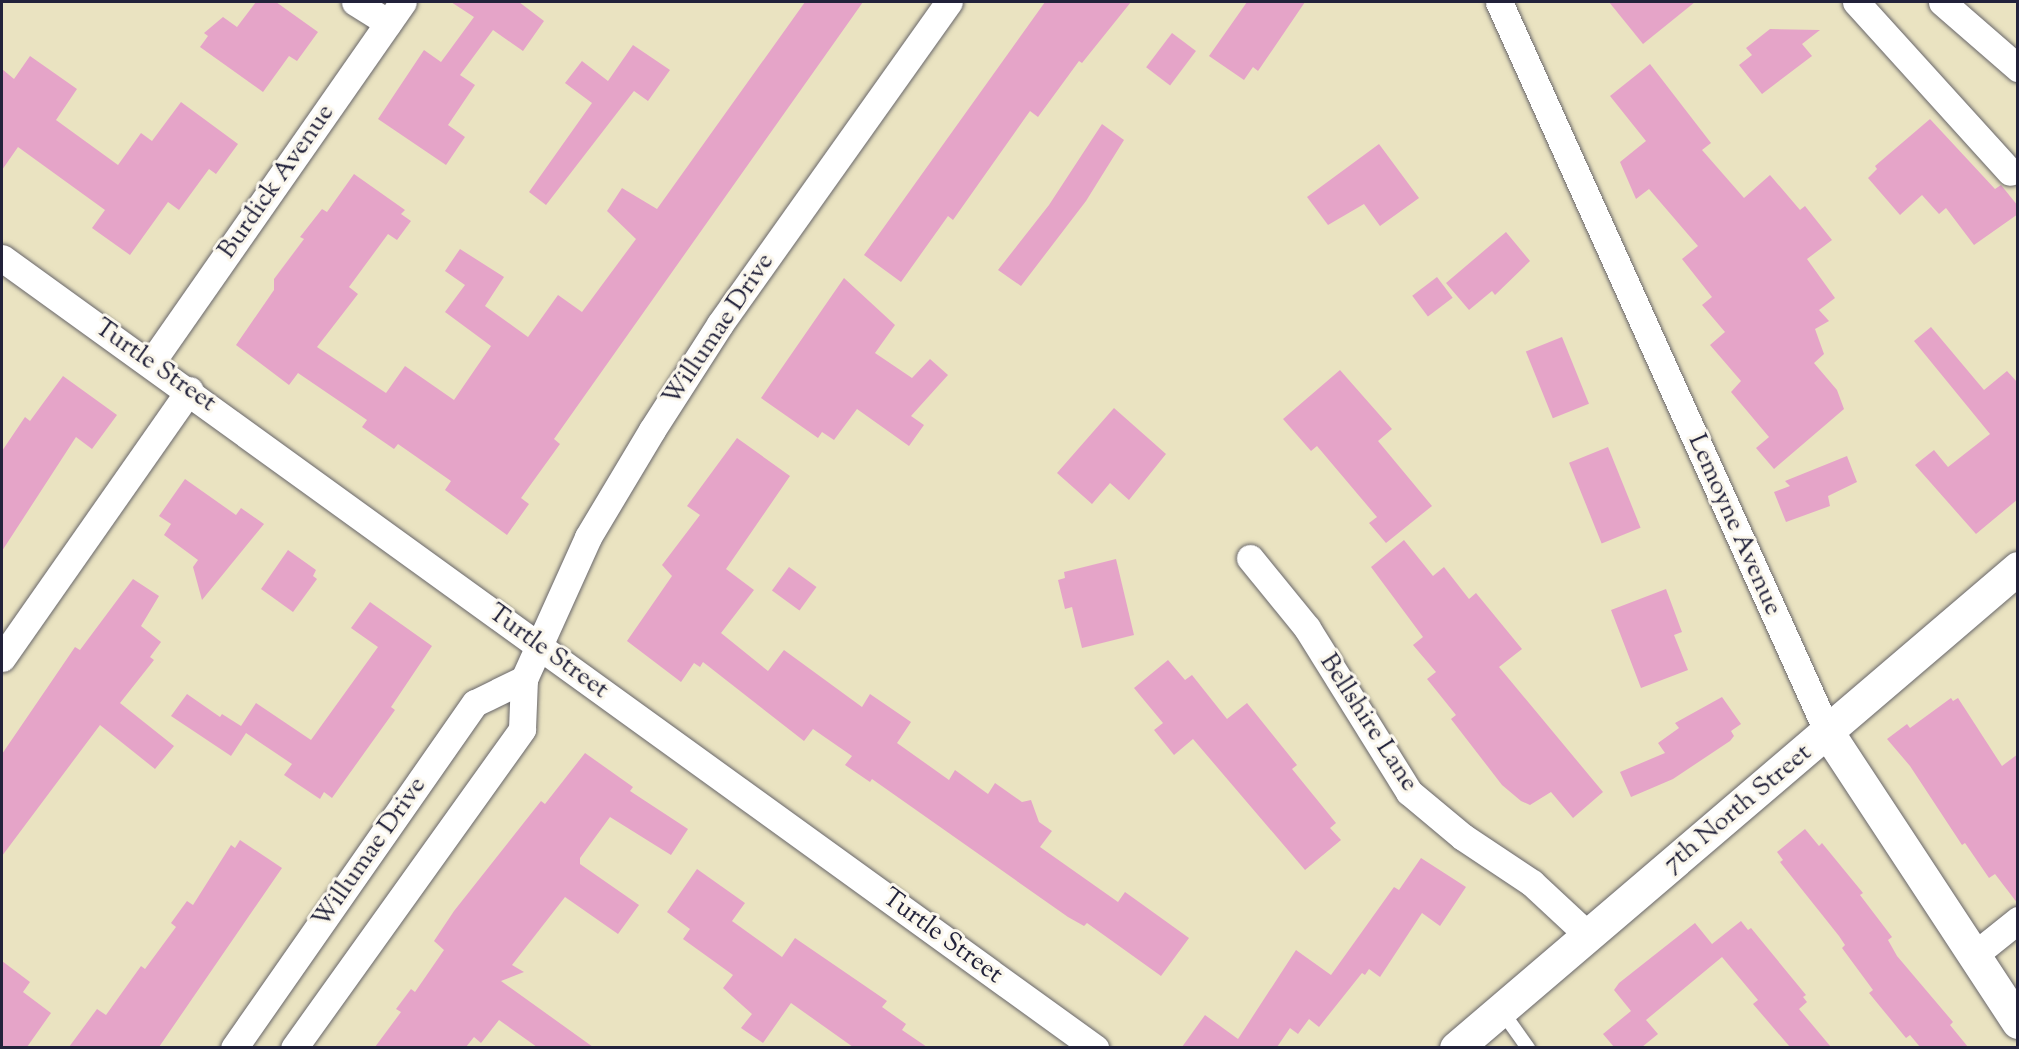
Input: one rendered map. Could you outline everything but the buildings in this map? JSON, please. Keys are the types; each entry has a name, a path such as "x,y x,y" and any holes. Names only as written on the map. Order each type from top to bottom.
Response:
{"street":[{"path":"355,2 395,12"},
{"name":"Willumae Drive","path":"294,1047 522,729 524,679 588,537 651,430 720,324 949,2"},
{"name":"Lemoyne Avenue","path":"1499,2 1828,733 2018,1022"},
{"path":"1856,2 2010,172"},
{"path":"1942,2 2018,68"},
{"name":"Burdick Avenue","path":"151,363 395,12"},
{"name":"Turtle Street","path":"2,258 190,390 1095,1047"},
{"path":"2,658 190,390"},
{"name":"Bellshire Lane","path":"1251,558 1307,628 1409,792 1463,837 1532,883 1590,936"},
{"name":"7th North Street","path":"1456,1047 1590,936 2018,568"},
{"name":"Willumae Drive","path":"234,1047 475,704 524,679"},
{"path":"1973,956 2018,920"}],"lane":[{"path":"1501,1010 1528,1047"}]}
